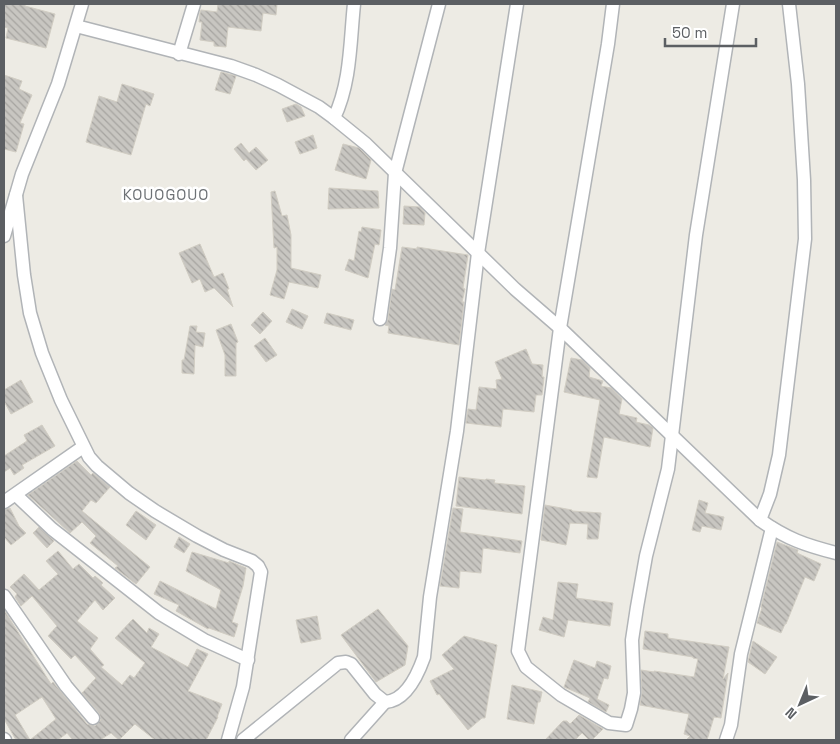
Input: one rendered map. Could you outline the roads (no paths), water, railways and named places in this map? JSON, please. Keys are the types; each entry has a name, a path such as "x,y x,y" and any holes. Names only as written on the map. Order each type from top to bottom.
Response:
{"street":[{"path":"4,236 34,142 58,84 82,4"},
{"path":"179,54 194,4"},
{"path":"334,118 340,106 347,80 354,4"},
{"path":"380,319 390,248 395,173 439,4"},
{"path":"243,740 338,663 346,662 351,664 375,694 385,702 392,702 406,691 424,657 430,597 457,431 478,253 517,4"},
{"path":"613,4 607,54 560,328 518,651 526,666 561,695 609,723 626,726 634,693 632,640 646,556 668,468 696,234 732,4"},
{"path":"760,520 770,494 779,455 805,239 804,180 798,84 789,4"},
{"path":"76,26 231,66 278,85 320,107 366,144 515,289 560,328 673,434 760,520 788,538 836,553"},
{"path":"16,195 30,313 42,353 84,447 97,466 129,494 197,536 224,550 252,561 261,572 243,687 228,740"},
{"path":"4,502 84,447"},
{"path":"16,495 52,529 159,613 204,640 248,660"},
{"path":"726,740 741,654 772,528"},
{"path":"4,596 66,686 93,718"},
{"path":"351,740 385,702"}],"district":[{"name":"KOUOGOUO","path":"166,194"}]}
